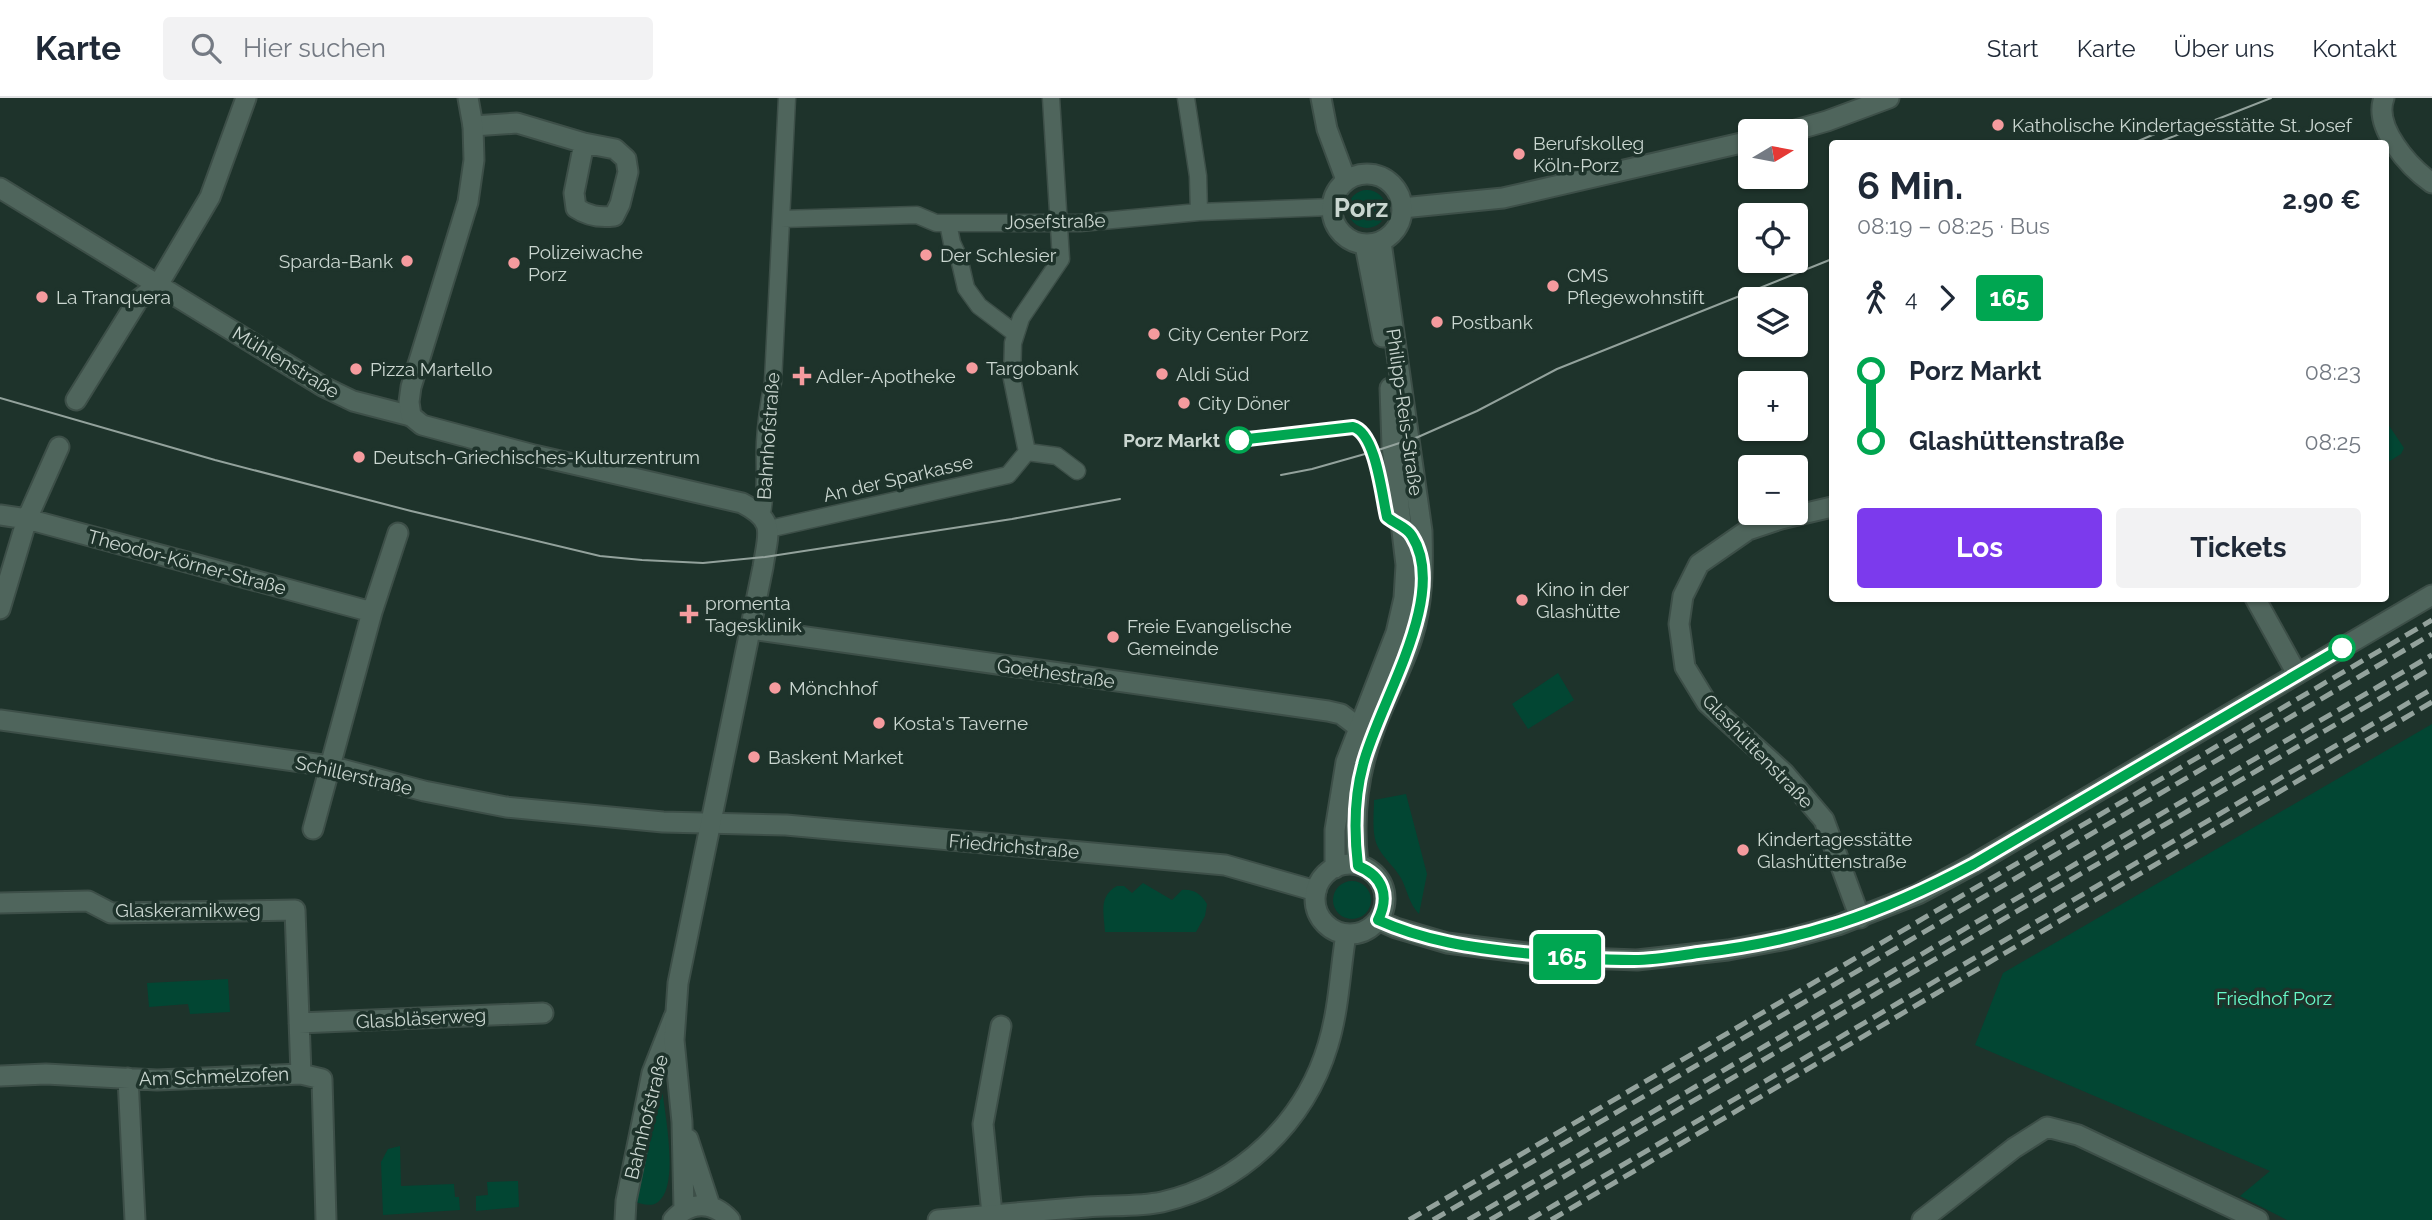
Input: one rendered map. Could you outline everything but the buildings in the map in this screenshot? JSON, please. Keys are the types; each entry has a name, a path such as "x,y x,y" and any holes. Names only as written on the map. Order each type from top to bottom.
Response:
{"street":[{"path":"76,400 138,300 158,285 210,197 246,98"},
{"path":"411,415 411,387 468,202 474,160 473,126 468,98"},
{"name":"Bahnhofstraße","path":"679,1215 682,1122 675,1066 674,1016 683,953 750,629 765,521 765,443 773,382 787,98"},
{"path":"1051,98 1061,259 1021,318 1013,343 1012,379 1027,452 1058,456 1077,471"},
{"path":"1186,98 1198,176 1199,212"},
{"path":"1321,98 1327,128 1346,180"},
{"path":"1808,126 1889,98"},
{"path":"2384,98 2381,113 2384,125 2398,149 2423,177 2432,183"},
{"path":"473,126 517,123 584,143"},
{"path":"1402,208 1503,198 1738,144"},
{"path":"1370,174 1383,177 1393,185 1400,196 1402,208 1400,222 1393,234 1373,243 1357,243 1343,236 1334,223 1332,207 1339,188 1346,180 1370,174"},
{"name":"Mühlenstraße","path":"0,188 324,387 353,401 411,415 422,425 534,455 742,503 765,521"},
{"name":"Josefstraße","path":"780,219 917,215 936,223 1060,223 1199,212 1332,207"},
{"path":"948,223 966,288 979,306 1016,334"},
{"name":"Philipp-Reis-Straße","path":"1335,868 1335,830 1346,762 1396,633 1404,598 1406,565 1392,446 1392,396 1373,243"},
{"name":"Philipp-Reis-Straße","path":"1358,866 1355,829 1363,765 1373,732 1412,638 1421,600 1423,565 1422,531 1373,243"},
{"path":"0,609 27,519 59,447"},
{"name":"An der Sparkasse","path":"765,521 1008,475 1027,452"},
{"name":"Glashüttenstraße","path":"1829,508 1748,530 1699,564 1682,596 1679,625 1685,667 1707,703 1784,773 1824,820 1860,918"},
{"name":"Theodor-Körner-Straße","path":"0,515 27,519 372,612"},
{"path":"313,829 372,612 398,533"},
{"path":"1378,920 1430,939 1459,944 1558,957 1637,960 1728,950 1787,939 1860,918 1918,894 1974,864 2432,595"},
{"path":"2257,602 2297,674"},
{"name":"Goethestraße","path":"750,629 1328,711 1341,714 1358,727"},
{"name":"Schillerstraße","path":"0,720 330,766 424,791 506,807 583,816 709,824"},
{"name":"Friedrichstraße","path":"709,824 786,825 1226,865 1316,891"},
{"path":"1358,866 1368,870 1383,887 1383,910 1378,920 1364,932 1337,932 1324,923 1316,908 1316,891 1326,874 1335,868 1358,866"},
{"name":"Glaskeramikweg","path":"0,903 88,901 111,914 295,910 299,1023"},
{"path":"938,1220 1160,1202 1203,1187 1240,1167 1270,1143 1296,1114 1314,1081 1336,1015 1346,934"},
{"name":"Glasbläserweg","path":"299,1023 543,1013"},
{"name":"Bahnhofstraße","path":"625,1220 626,1201 652,1073 674,1016"},
{"path":"299,1023 301,1074 322,1079 326,1220"},
{"path":"992,1214 983,1124 1000,1026"},
{"name":"Am Schmelzofen","path":"0,1076 46,1074 157,1080 301,1074"},
{"name":"Am Schmelzofen","path":"128,1078 135,1220"},
{"name":"Bahnhofstraße","path":"682,1122 709,1206"},
{"path":"1922,1220 2014,1148 2047,1127 2078,1135 2258,1220"},
{"path":"679,1215 696,1205 709,1206 718,1209 730,1220"},
{"path":"2216,1220 2229,1205"}],"green space":[{"path":"1367,190 1381,195 1386,209 1381,223 1367,228 1353,223 1348,209 1353,195"},
{"path":"2389,426 2404,448 2401,454 2389,462"},
{"path":"1558,673 1574,700 1528,729 1512,704"},
{"name":"Friedhof Porz","path":"2432,724 2432,1220 2287,1220 2240,1196 2270,1171 1975,1045 2003,973"},
{"path":"1406,794 1427,874 1419,914 1400,876 1376,844 1374,832 1374,800"},
{"path":"1352,881 1365,887 1371,900 1365,913 1352,919 1339,913 1333,900 1339,887"},
{"path":"1143,883 1172,900 1182,890 1194,891 1200,895 1207,904 1205,916 1196,932 1105,932 1104,906 1107,895 1117,886 1124,886 1132,893"},
{"path":"228,979 230,1012 190,1014 188,1004 149,1007 147,983"},
{"path":"657,1079 661,1080 670,1163 665,1193 658,1202 649,1205 632,1201"},
{"path":"400,1146 401,1186 454,1184 460,1210 383,1215 381,1162 388,1149"},
{"path":"518,1181 519,1207 476,1211 476,1196 488,1195 487,1182"}],"tram line":[{"path":"2164,140 2271,98"},
{"path":"2141,140 2162,131"},
{"path":"1281,475 1312,469 1418,437 1477,411 1557,369 1829,260"},
{"path":"0,398 215,460 411,511 600,556 642,560 703,563 765,557 1012,519 1120,499"}],"railway":[{"path":"1409,1220 2432,620"},
{"path":"1433,1220 2432,634"},
{"path":"1468,1220 2432,655"},
{"path":"1490,1220 2432,668"},
{"path":"1529,1220 2432,689"},
{"path":"1551,1220 2432,702"}],"bus line":[{"name":"165","path":"1239,440 1353,427 1360,429 1375,461 1387,517 1411,533 1415,541 1423,565 1421,600 1412,638 1373,732 1363,765 1357,797 1355,841 1358,866 1368,870 1383,887 1385,898 1378,920 1447,943 1558,957 1637,960 1728,950 1787,939 1860,918 1918,894 1974,864 2342,648"}],"place":[{"name":"Katholische Kindertagesstätte St. Josef","path":"1998,125"},
{"name":"Berufskolleg Köln-Porz","path":"1519,154"},
{"name":"Der Schlesier","path":"926,255"},
{"name":"Sparda-Bank","path":"407,261"},
{"name":"Polizeiwache Porz","path":"514,263"},
{"name":"CMS Pflegewohnstift","path":"1553,286"},
{"name":"La Tranquera","path":"42,297"},
{"name":"Postbank","path":"1437,322"},
{"name":"City Center Porz","path":"1154,334"},
{"name":"Targobank","path":"972,368"},
{"name":"Pizza Martello","path":"356,369"},
{"name":"Aldi Süd","path":"1162,374"},
{"name":"Adler-Apotheke","path":"802,376"},
{"name":"City Döner","path":"1184,403"},
{"name":"Porz Markt","path":"1239,440"},
{"name":"Deutsch-Griechisches-Kulturzentrum","path":"359,457"},
{"name":"Kino in der Glashütte","path":"1522,600"},
{"name":"promenta Tagesklinik","path":"689,614"},
{"name":"Freie Evangelische Gemeinde","path":"1113,637"},
{"name":"Mönchhof","path":"775,688"},
{"name":"Kosta's Taverne","path":"879,723"},
{"name":"Baskent Market","path":"754,757"},
{"name":"Kindertagesstätte Glashüttenstraße","path":"1743,850"}],"district":[{"name":"Porz","path":"1361,208"}]}
